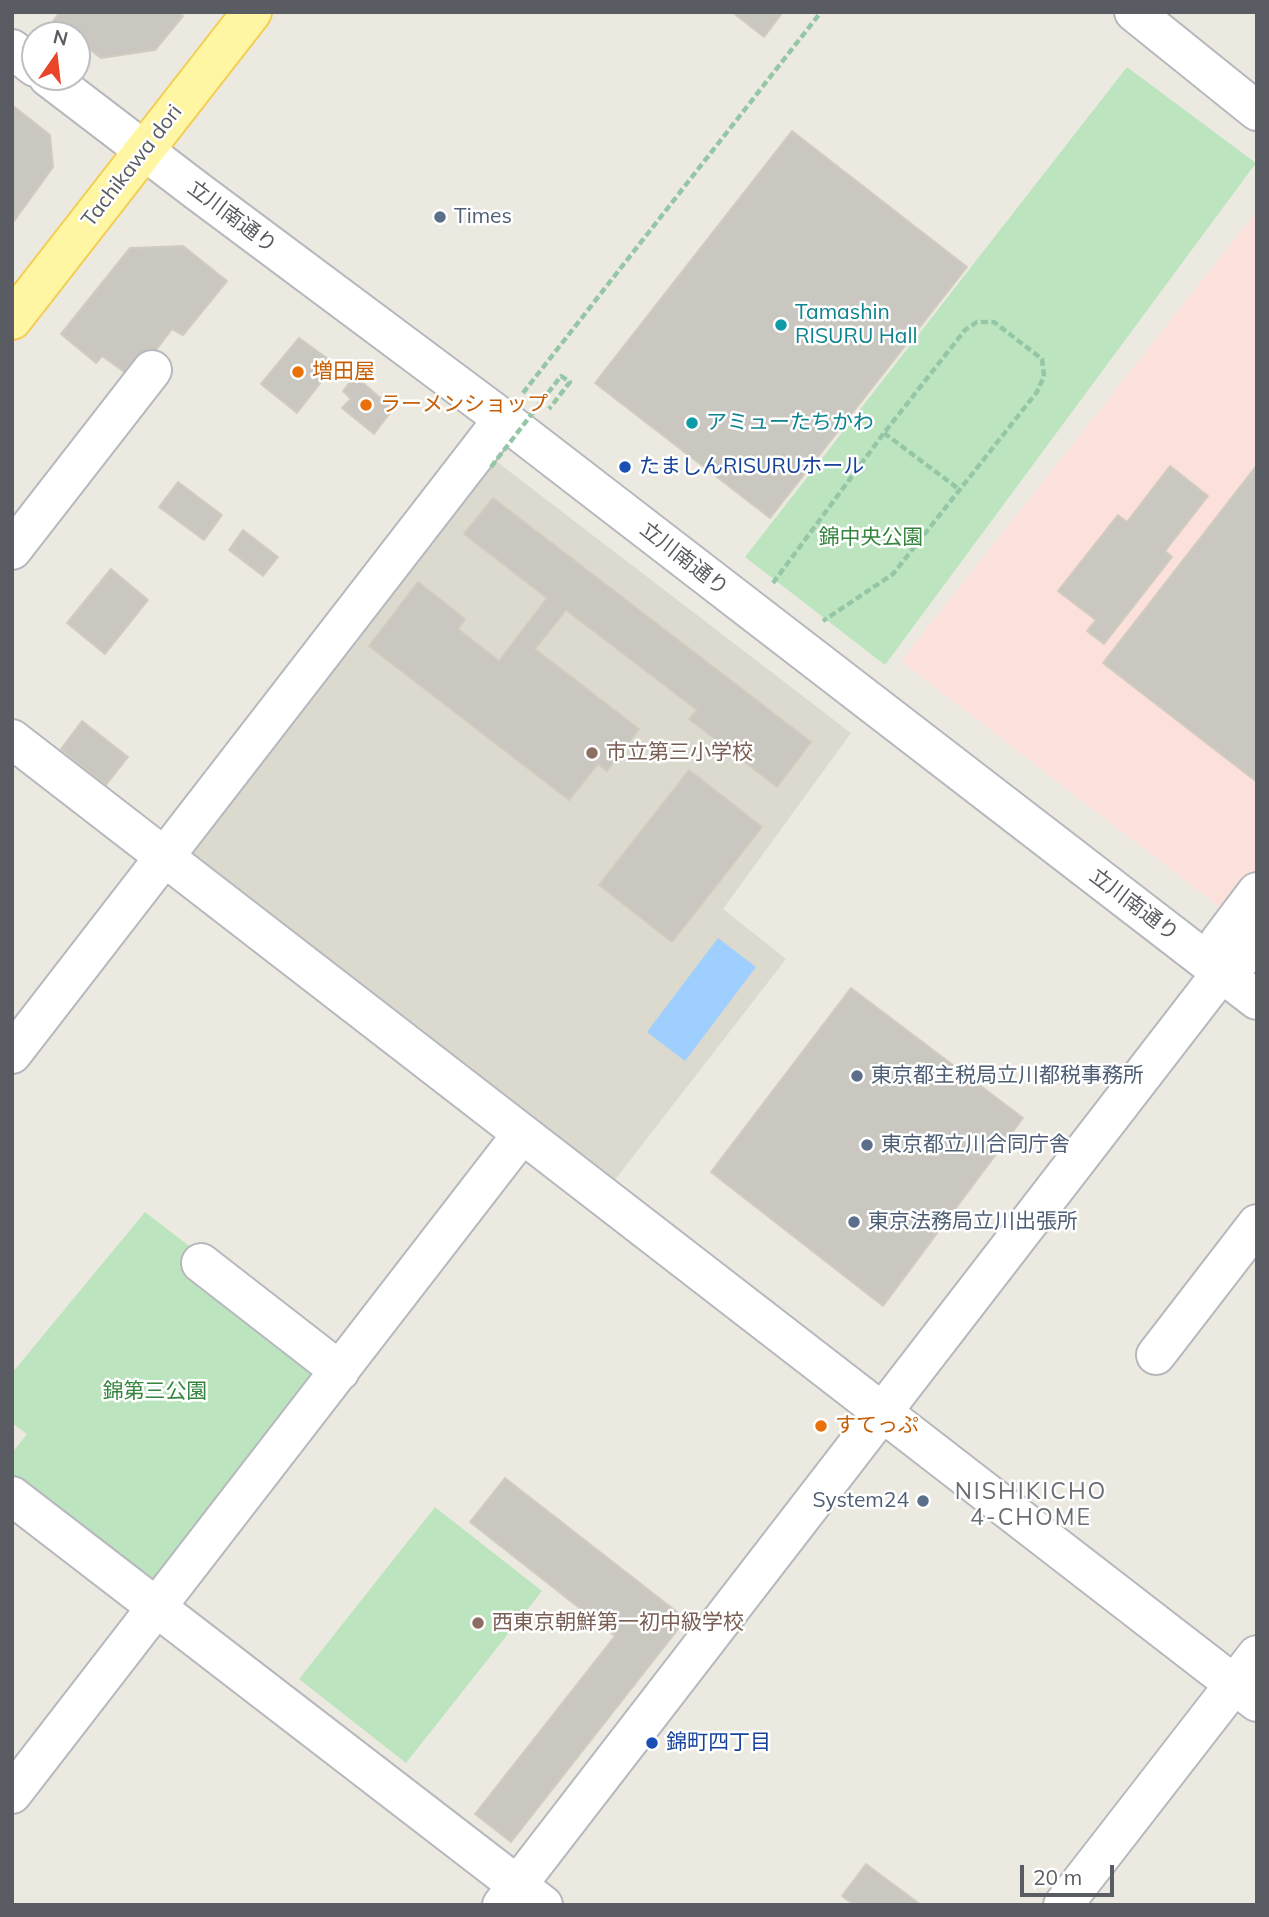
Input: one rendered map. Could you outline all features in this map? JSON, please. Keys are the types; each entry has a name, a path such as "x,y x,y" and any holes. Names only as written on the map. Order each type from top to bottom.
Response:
{"main road":[{"name":"Tachikawa dori","path":"12,320 144,151 241,16"}],"street":[{"path":"1134,12 1257,111"},
{"name":"立川南通り","path":"66,91 144,151 512,406 1257,1000"},
{"path":"12,550 152,370"},
{"path":"12,1054 512,406"},
{"path":"12,739 882,1412 1249,1680 1063,1905"},
{"path":"1222,972 1220,941 1257,892"},
{"path":"12,1496 158,1607 521,1898 882,1412 1222,972 1240,960 1257,939"},
{"path":"12,1794 522,1134"},
{"path":"1156,1355 1257,1224"},
{"path":"201,1263 340,1371"}],"path":[{"path":"512,406 821,12"},
{"path":"772,583 965,330 977,322 994,322 1042,359 1044,376 1037,392 893,574 823,621"},
{"path":"491,467 561,376 570,382 549,409"},
{"path":"884,433 960,490"}],"shaded area":[{"path":"1257,211 1257,936 901,661"},
{"path":"492,458 851,733 723,909 786,959 614,1181 164,857"}],"green space":[{"name":"錦中央公園","path":"1127,67 1256,163 885,665 745,557"},
{"name":"錦第三公園","path":"145,1212 197,1252 328,1371 156,1590 12,1485 12,1453 27,1434 12,1423 12,1373"},
{"path":"435,1507 542,1591 406,1763 299,1679"}],"water":[{"path":"718,938 756,967 685,1061 647,1032"}],"building":[{"path":"60,12 178,12 183,16 155,50 101,58 91,50 91,21 53,21"},
{"path":"732,12 783,12 764,37"},
{"path":"12,105 50,135 53,167 12,224"},
{"name":"Tamashin RISURU Hall","path":"792,131 967,267 770,518 595,383"},
{"path":"183,246 227,281 183,335 172,329 134,379 102,356 96,363 61,334 130,248"},
{"path":"299,338 335,364 297,413 261,384"},
{"path":"355,376 393,409 374,434 342,408 351,399 343,391"},
{"path":"1257,465 1257,782 1103,663"},
{"path":"1170,466 1208,496 1165,551 1172,557 1104,644 1087,631 1096,620 1058,591 1118,515 1127,522"},
{"path":"178,482 222,515 204,540 159,507"},
{"path":"493,498 811,742 777,787 689,719 697,710 566,610 535,649 639,729 607,771 598,764 569,800 369,646 418,582 465,619 458,629 499,661 547,598 464,534"},
{"path":"243,530 278,557 263,576 229,550"},
{"path":"111,569 148,600 105,654 67,623"},
{"path":"82,721 128,757 106,785 61,749"},
{"path":"689,770 762,827 672,942 599,885"},
{"name":"東京都立川合同庁舎","path":"851,988 1023,1118 883,1306 711,1172"},
{"path":"505,1478 686,1619 511,1842 475,1814 615,1636 470,1522"},
{"path":"866,1864 921,1905 854,1905 842,1896"}],"place":[{"name":"Times","path":"440,217"},
{"name":"Tamashin RISURU Hall","path":"781,325"},
{"name":"増田屋","path":"298,372"},
{"name":"ラーメンショップ","path":"366,405"},
{"name":"アミューたちかわ","path":"692,423"},
{"name":"たましんRISURUホール","path":"625,467"},
{"name":"市立第三小学校","path":"592,753"},
{"name":"東京都主税局立川都税事務所","path":"857,1076"},
{"name":"東京都立川合同庁舎","path":"867,1145"},
{"name":"東京法務局立川出張所","path":"854,1222"},
{"name":"すてっぷ","path":"821,1426"},
{"name":"System24","path":"923,1501"},
{"name":"西東京朝鮮第一初中級学校","path":"478,1623"},
{"name":"錦町四丁目","path":"652,1743"}],"district":[{"name":"NISHIKICHO 4-CHOME","path":"1031,1505"}]}
